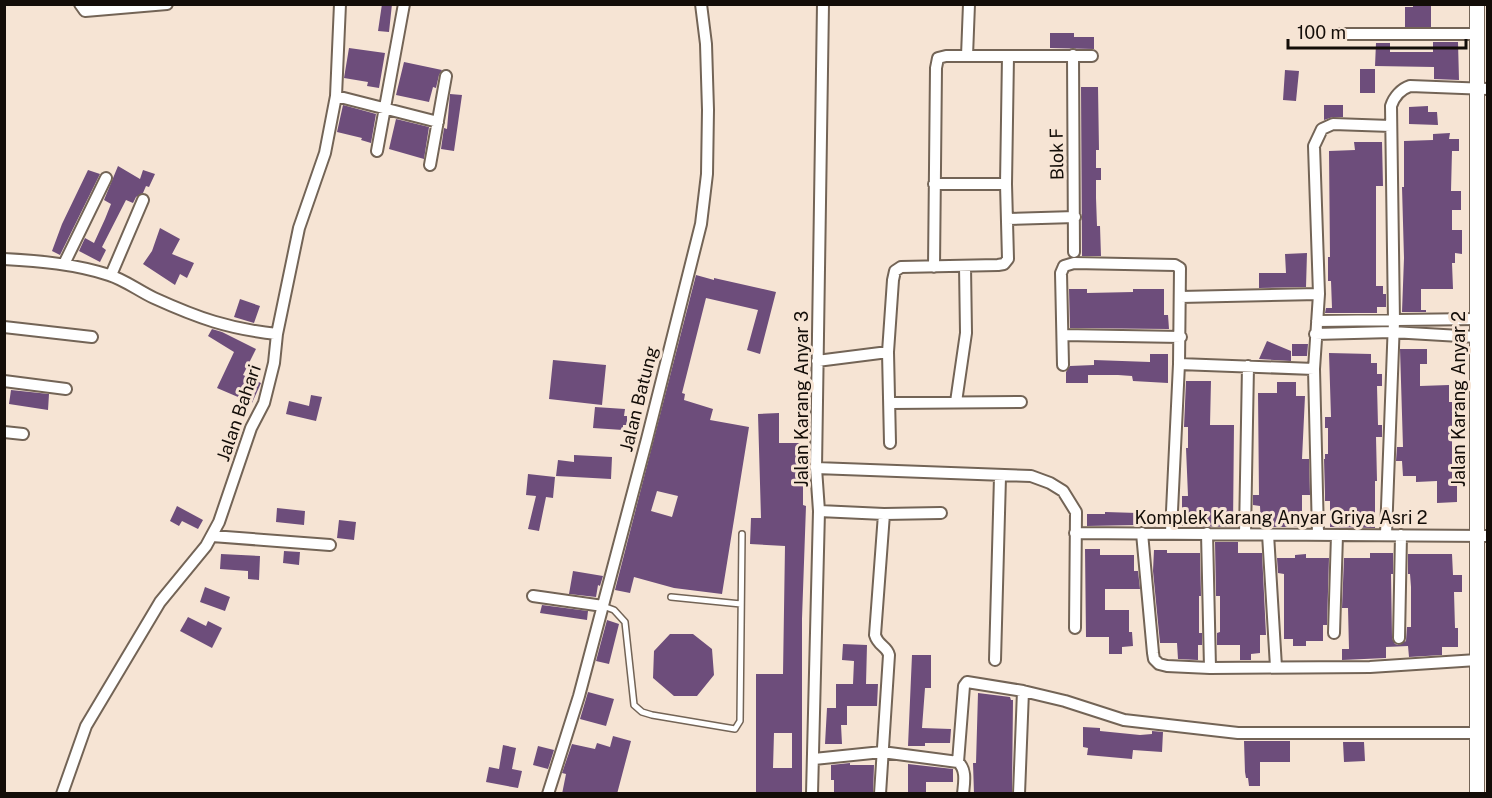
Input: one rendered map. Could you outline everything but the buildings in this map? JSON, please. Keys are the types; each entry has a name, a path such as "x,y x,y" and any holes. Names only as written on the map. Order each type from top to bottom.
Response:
{"street":[{"path":"80,4 85,11 167,4"},
{"name":"Jalan Bahari","path":"62,794 86,726 160,602 207,546 219,522 251,428 264,403 274,363 277,334 299,228 325,153 336,96 340,4"},
{"path":"377,151 404,4"},
{"name":"Jalan Batung","path":"548,794 579,696 603,606 700,224 707,174 708,138 706,44 701,4"},
{"name":"Jalan Karang Anyar 3","path":"812,794 819,511 816,468 824,4"},
{"path":"967,56 969,4"},
{"name":"Jalan Karang Anyar 2","path":"1477,4 1482,89 1477,319 1482,408 1482,636 1477,660 1477,794"},
{"path":"1338,34 1477,34"},
{"path":"934,267 937,61 940,56 1092,56"},
{"path":"891,443 888,352 892,280 895,271 901,267 998,265 1006,262 1008,254 1006,184 1008,56"},
{"name":"Blok F","path":"1073,56 1074,252"},
{"path":"430,165 446,76"},
{"path":"1386,534 1393,327 1391,126 1393,99 1404,88 1416,86 1482,89"},
{"path":"336,96 438,122"},
{"path":"1318,534 1314,369 1319,294 1314,146 1322,129 1334,124 1391,126"},
{"path":"64,264 106,178"},
{"path":"934,184 1006,184"},
{"path":"111,275 143,200"},
{"path":"1007,219 1075,217"},
{"path":"4,259 64,264 111,275 153,297 213,323 243,330 277,334"},
{"path":"1063,364 1061,273 1064,266 1074,263 1175,265 1180,268 1181,337 1171,532"},
{"path":"956,402 966,333 965,266"},
{"path":"1180,297 1319,294"},
{"path":"1316,334 1477,319"},
{"path":"1317,321 1477,337"},
{"path":"4,327 92,336"},
{"path":"1063,335 1181,337"},
{"path":"818,361 888,352"},
{"path":"1179,364 1314,369"},
{"path":"1245,534 1248,366"},
{"path":"4,381 66,389"},
{"path":"890,403 1022,402"},
{"path":"4,432 23,434"},
{"path":"816,468 1000,477 1031,476 1063,491 1076,512 1075,628"},
{"path":"995,660 1000,477"},
{"path":"819,511 884,514 941,513"},
{"path":"880,794 889,655 888,651 878,643 875,634 884,514"},
{"name":"Komplek Karang Anyar Griya Asri 2","path":"1075,532 1482,536"},
{"path":"1142,533 1153,653 1154,659 1162,665 1210,668 1370,667 1477,660"},
{"path":"1207,533 1210,668"},
{"path":"1268,534 1276,667"},
{"path":"1335,633 1337,535"},
{"path":"1399,638 1401,535"},
{"path":"212,536 330,545"},
{"path":"533,596 603,606"},
{"path":"958,762 964,686 967,682 1023,691 1124,720 1238,733 1477,733"},
{"path":"1019,794 1023,691"},
{"path":"814,759 882,752 958,762 965,773 963,794"}],"lane":[{"path":"603,606 614,610 626,622 634,705 642,712 652,715 735,729 740,721 742,534"},
{"path":"671,597 741,604"}]}
